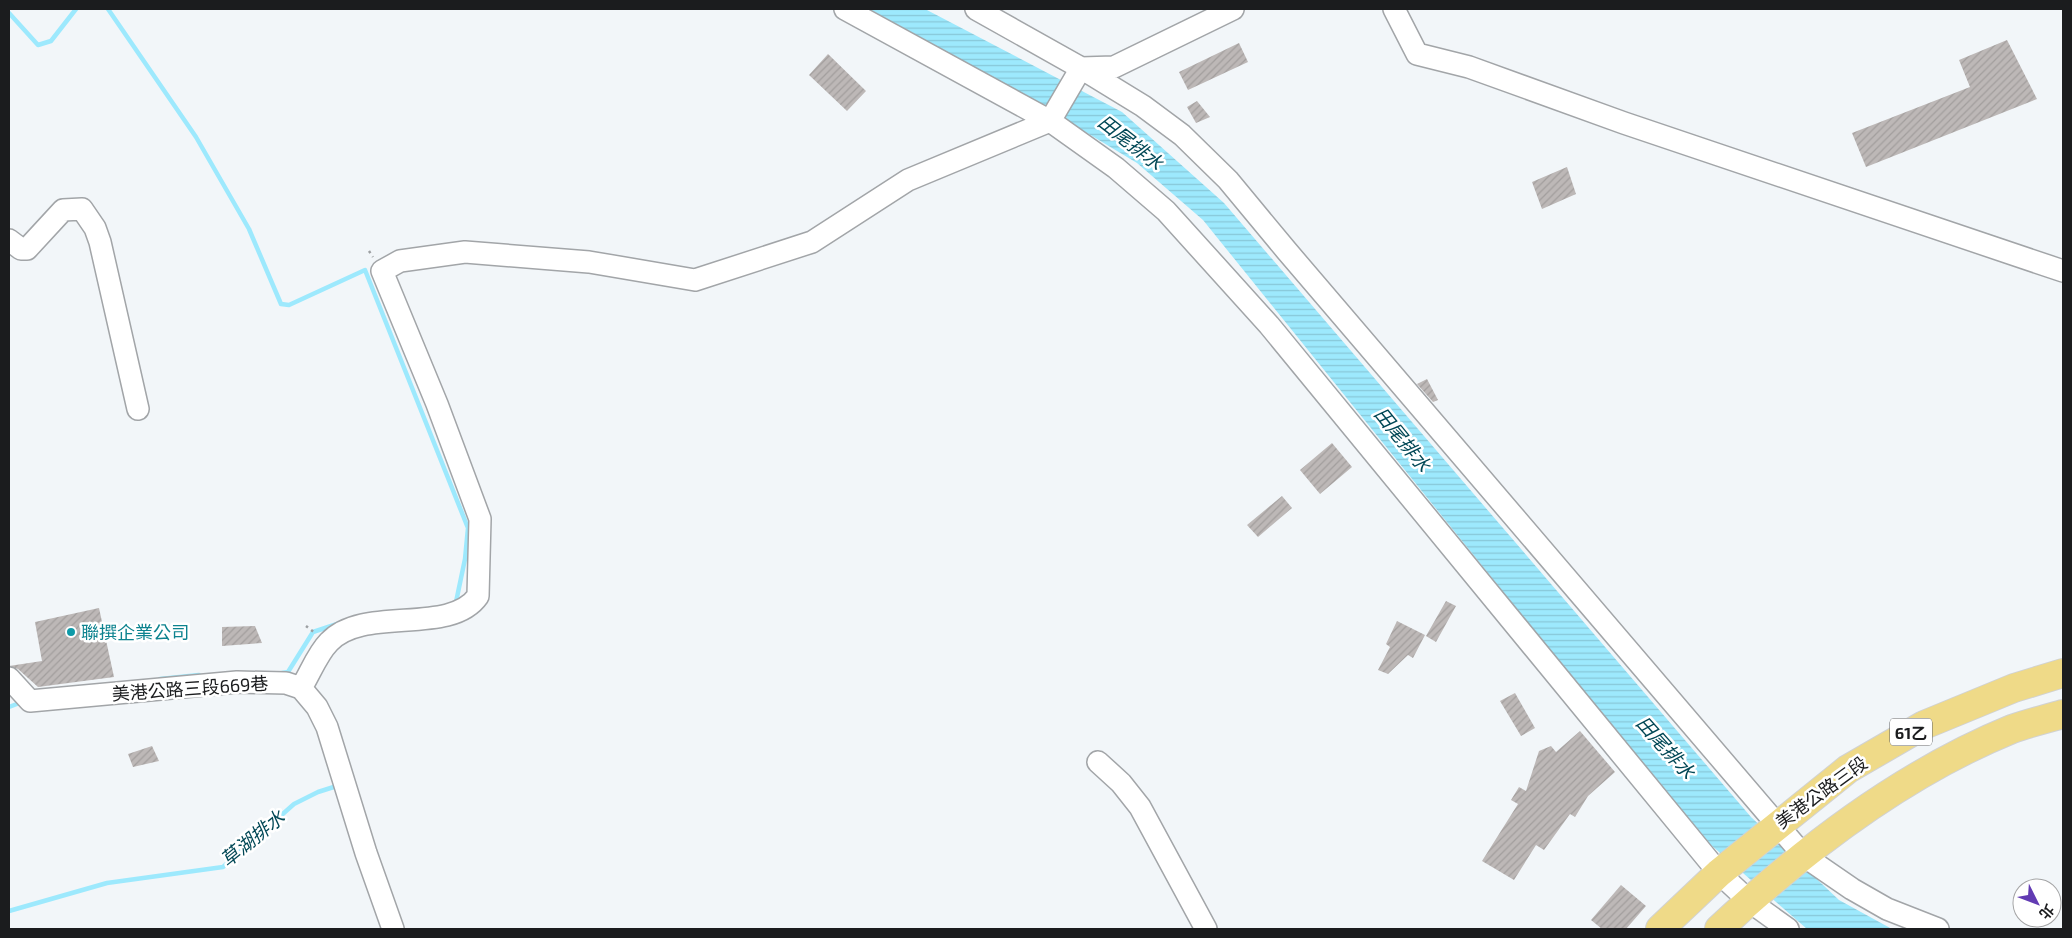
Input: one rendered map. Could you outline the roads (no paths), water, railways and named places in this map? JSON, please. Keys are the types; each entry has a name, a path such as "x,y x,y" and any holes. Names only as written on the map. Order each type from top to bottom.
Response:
{"main road":[{"name":"美港公路三段","path":"1660,929 1719,873 1777,824 1848,769 1924,725 2014,688 2063,673"},
{"name":"61乙","path":"1719,929 1804,856 1874,803 1944,761 2013,729 2063,714"}],"street":[{"path":"846,9 1050,121 1116,168 1166,211 1269,325 1719,873 1749,902 1788,929"},
{"path":"976,9 1081,68 1143,106 1182,135 1228,180 1804,856 1852,889 1880,905 1938,929"},
{"path":"1081,68 1114,67 1233,9"},
{"path":"1394,9 1417,54 1469,66 1624,123 2063,271"},
{"path":"393,929 366,853 328,727 317,707 301,688 329,642 353,627 450,614 471,606 478,596 480,519 437,404 382,271 400,261 465,252 589,262 696,280 812,242 908,180 1050,121 1081,68"},
{"path":"9,240 21,249 27,249 63,210 82,209 95,228 100,242 138,409"},
{"name":"美港公路三段669巷","path":"9,678 30,701 237,682 286,682 301,688"},
{"path":"1098,762 1121,784 1140,807 1206,929"}],"water":[{"name":"田尾排水","path":"869,9 925,9 1122,112 1224,203 1751,817 1839,900 1892,929 1807,929 1711,845 1517,609 1203,220 1137,163 1004,83"}],"waterway":[{"path":"9,13 38,45 51,41 76,9"},
{"path":"108,9 196,137 249,229 281,304 289,305 365,270 468,528 465,559 456,602 453,604"},
{"path":"282,673 288,672 313,632 340,623"},
{"path":"160,679 199,675"},
{"path":"9,707 22,702"},
{"name":"草湖排水","path":"9,911 107,883 223,867 294,804 318,792 340,785"}],"place":[{"name":"聯撰企業公司","path":"71,632"}]}
